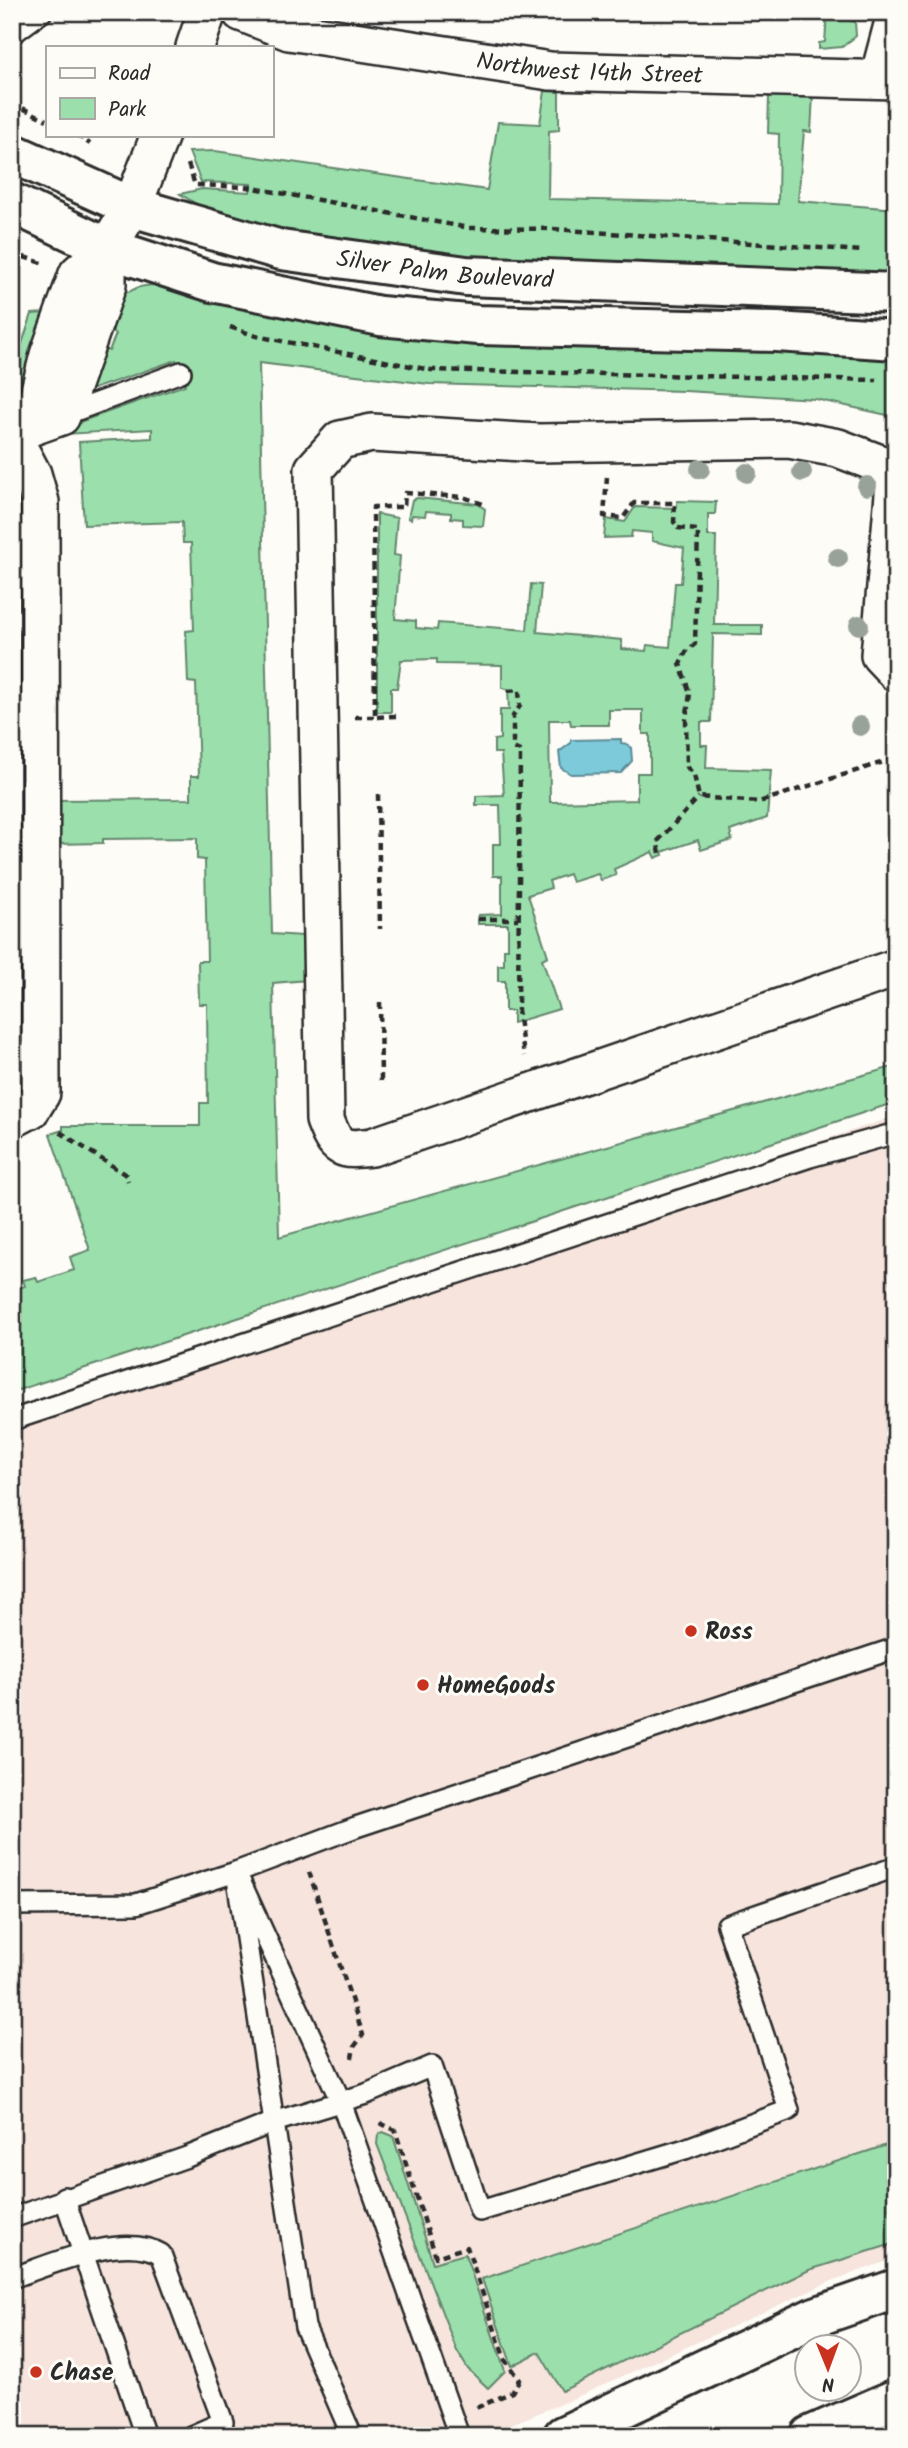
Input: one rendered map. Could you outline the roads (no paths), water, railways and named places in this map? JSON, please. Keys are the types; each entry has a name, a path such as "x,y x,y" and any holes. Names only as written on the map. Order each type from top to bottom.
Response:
{"main road":[{"name":"Silver Palm Boulevard","path":"12,153 132,207 281,250 466,276 896,293"},
{"name":"Silver Palm Boulevard","path":"12,203 107,248 212,282 380,316 478,326 778,332 896,340"},
{"path":"563,2436 815,2317 896,2288"},
{"path":"810,2436 896,2399"}],"street":[{"path":"195,46 207,12"},
{"name":"Northwest 14th Street","path":"241,12 289,31 550,71 887,79 896,14"},
{"path":"19,1116 41,1093 40,502 32,474 29,428 72,334 78,275 107,248 173,145"},
{"path":"896,673 880,655 896,470 838,448 789,439 540,443 372,433 340,440 314,469 325,1120 333,1141 347,1150 372,1147 896,968"}],"lane":[{"path":"12,34 41,12"},
{"path":"29,428 181,372"},
{"path":"12,1420 810,1157 896,1133"},
{"path":"12,1905 136,1904 236,1872 356,1827 896,1648"},
{"path":"12,2218 64,2197 187,2157 274,2122 366,2094 432,2066 480,2211 685,2149 789,2110 727,1925 896,1867"},
{"path":"236,1872 341,2102 455,2427"},
{"path":"236,1872 305,2326 352,2436"},
{"path":"64,2197 145,2436"},
{"path":"12,2278 84,2254 138,2246 161,2254 223,2422 191,2436"}],"water":[{"path":"621,739 621,743 631,748 632,761 621,773 571,774 561,768 559,752 571,743 571,740"}],"place":[{"name":"Ross","path":"691,1631"},
{"name":"HomeGoods","path":"423,1685"},
{"name":"Chase","path":"36,2372"}]}
